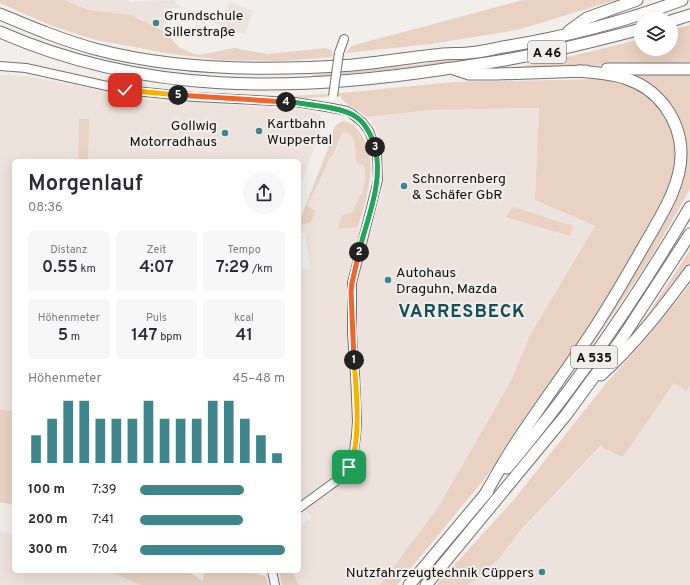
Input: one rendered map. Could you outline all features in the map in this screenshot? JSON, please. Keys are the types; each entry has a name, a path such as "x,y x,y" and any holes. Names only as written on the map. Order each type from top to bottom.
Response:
{"highway":[{"path":"564,34 587,18 636,0"},
{"name":"A 46","path":"0,14 59,38 97,49 134,57 223,68 284,68 381,62 444,54 468,53 564,34 638,14 682,0"},
{"path":"678,19 690,15"},
{"name":"A 46","path":"0,32 94,65 190,81 245,85 348,82 402,76 526,56 634,31"},
{"path":"452,68 469,74 649,68 690,69"},
{"path":"484,496 515,444 593,331 628,273 660,217 679,171 681,153 677,130 667,109 655,95 641,85 626,78 579,71"},
{"name":"A 535","path":"409,585 562,401 625,312 690,207"},
{"name":"A 535","path":"426,585 585,391 623,337 690,234"},
{"path":"585,391 642,334 689,272"}],"street":[{"path":"332,108 339,53 344,39"},
{"path":"0,66 26,68 125,90 194,97 295,102 332,108 347,111 366,126 373,138 378,160 376,190 352,283 352,334 355,374 356,436 353,458 343,474 301,506"},
{"path":"272,573 275,585"}],"shaded area":[{"path":"0,0 65,0 88,10 131,15 165,32 180,48 200,55 234,48 268,54 325,48 331,50 333,54 332,57 283,61 222,60 172,54 96,40 50,25 0,3"},
{"name":"Grundschule Sillerstraße","path":"65,0 129,0 129,2 173,0 182,8 164,9 165,32 131,15 88,10"},
{"path":"523,0 616,0 517,30 431,44 346,53 351,46"},
{"path":"230,2 253,11 245,34 232,31 214,22"},
{"path":"690,25 690,62 501,70 571,56 634,41 634,56 678,56 678,28"},
{"path":"552,42 552,45 486,59 424,67 313,77 312,75 425,64"},
{"path":"690,72 690,189 649,261 576,367 617,301 685,157 685,137 680,120 670,105 627,74"},
{"path":"0,75 28,76 140,99 297,109 318,113 322,120 321,130 301,184 301,159 88,159 88,119 79,120 78,159 12,159 12,411 0,410"},
{"path":"603,79 635,88 648,96 659,107 668,120 674,134 677,151 675,170 658,211 605,305 530,419 481,483 397,585 380,585 437,509 511,381 530,335 595,226 535,200 539,108 430,110 367,117 348,105 340,96 306,98 293,96 342,93 454,82"},
{"path":"539,108 535,200 595,226 530,335 511,381 437,509 381,584 299,585 293,573 301,573 301,525 311,519 312,516 301,504 301,271 310,269 305,233 301,233 301,228 315,211 307,206 329,161 329,158 333,155 342,133 347,132 351,134 354,139 356,162 364,166 365,187 353,212 337,229 358,227 370,235 382,192 384,171 383,152 380,140 375,127 367,117 430,110"},
{"path":"79,119 89,119 88,159 78,159"},
{"path":"342,121 353,125 365,141 369,152 370,177 365,203 358,227 337,229 342,215 353,212 360,195 362,195 365,179 364,166 356,162 353,138 350,134 342,133 333,155 329,158 307,205 315,211 311,222 302,225 301,228 301,217 327,151 335,126"},
{"path":"513,207 573,226 570,236 506,217"},
{"path":"690,250 690,264 637,331"},
{"path":"690,284 690,386 686,391 674,383 623,457 605,449 601,445 521,530 498,560 468,585 436,585 512,502 607,382 648,337"},
{"path":"674,383 686,391 690,386 690,585 468,585 498,560 521,531 602,445 623,457"},
{"path":"0,410 12,411 12,505 0,502"},
{"path":"0,531 12,534 12,573 113,573 140,585 0,585"},
{"path":"113,573 190,573 203,581 204,573 254,573 265,576 268,585 140,585"},
{"path":"279,573 293,573 299,585 282,585"}],"place":[{"name":"Grundschule Sillerstraße","path":"156,23"},
{"name":"Kartbahn Wuppertal","path":"259,131"},
{"name":"Gollwig Motorradhaus","path":"225,133"},
{"name":"Schnorrenberg & Schäfer GbR","path":"404,186"},
{"name":"Autohaus Draguhn, Mazda","path":"388,280"},
{"name":"Nutzfahrzeugtechnik Cüppers","path":"542,572"}],"district":[{"name":"VARRESBECK","path":"462,311"}],"route":[{"path":"125,90 194,97 295,102 332,108 347,111 352,114 366,126 369,131 373,138 377,154 378,180 360,248 351,292 356,436 353,458 349,467"}]}
